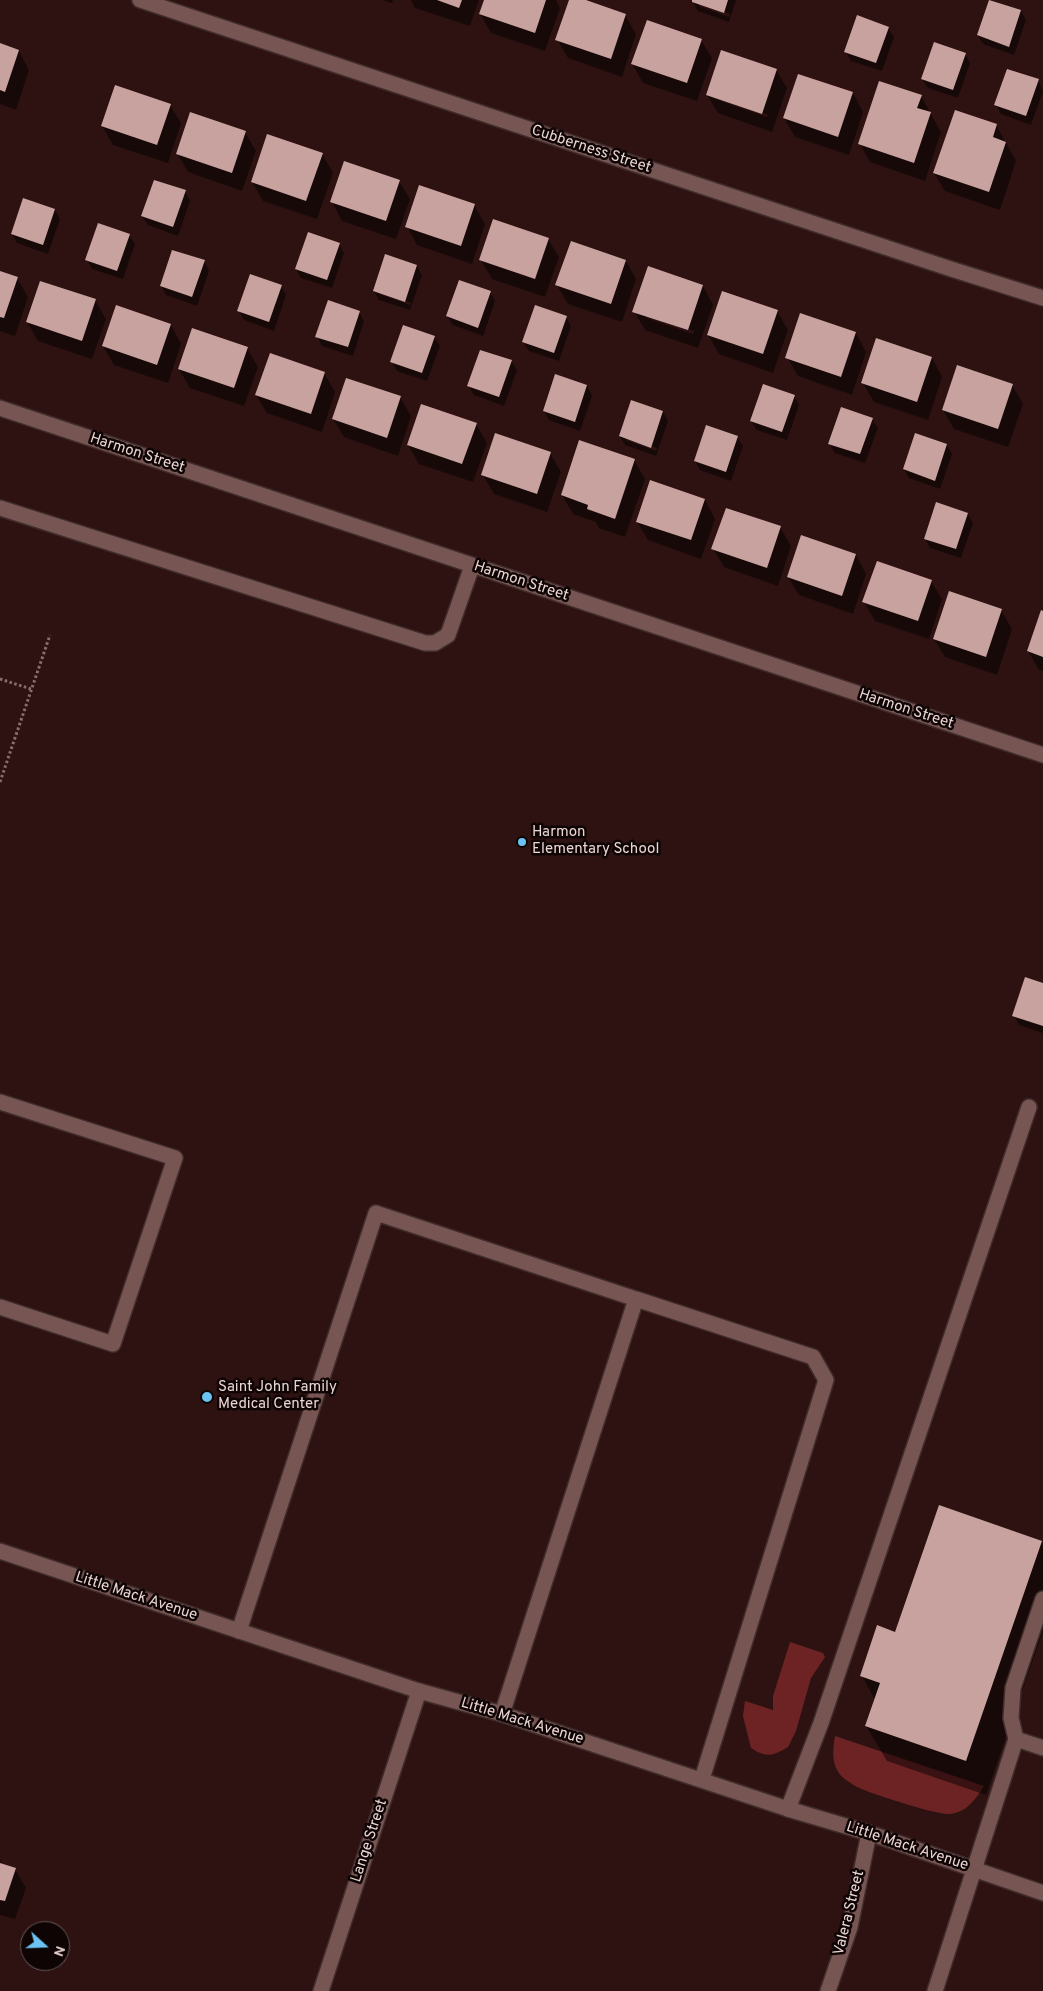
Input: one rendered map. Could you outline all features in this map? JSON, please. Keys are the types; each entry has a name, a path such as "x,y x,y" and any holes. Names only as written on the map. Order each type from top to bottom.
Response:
{"street":[{"name":"Cubberness Street","path":"140,0 941,266 1043,298"},
{"name":"Harmon Street","path":"0,408 1043,755"},
{"path":"0,508 425,642 435,643 448,635 472,566"},
{"path":"0,1102 175,1158 113,1344 0,1307"},
{"path":"788,1809 821,1722 1030,1107"},
{"path":"239,1631 376,1213 813,1357 826,1380 702,1779"},
{"path":"502,1714 636,1299"},
{"name":"Little Mack Avenue","path":"0,1551 419,1691 502,1714 788,1809 869,1833 1043,1893"},
{"path":"935,1991 1016,1739 1011,1718 1013,1688 1043,1599"},
{"name":"Lange Street","path":"321,1991 419,1691"},
{"path":"1016,1739 1043,1748"},
{"name":"Valera Street","path":"828,1991 850,1927 869,1833"}],"path":[{"path":"0,782 50,635"},
{"path":"0,679 31,689"}],"shaded area":[{"path":"790,1642 823,1653 825,1657 811,1678 796,1731 788,1747 774,1754 765,1754 751,1748 743,1716 745,1701 773,1710 773,1696"},
{"path":"835,1736 984,1786 974,1800 965,1808 949,1814 931,1811 888,1798 857,1787 840,1775 834,1760"}],"building":[{"path":"437,0 462,0 459,8"},
{"path":"484,0 546,0 535,33 479,14"},
{"path":"569,0 586,0 626,14 611,59 555,40"},
{"path":"692,0 728,0 724,13 692,2"},
{"path":"989,0 1021,10 1009,47 977,35"},
{"path":"857,15 889,27 876,63 844,52"},
{"path":"647,20 702,39 687,83 631,64"},
{"path":"934,42 966,53 953,90 921,79"},
{"path":"0,43 19,50 5,92 0,90"},
{"path":"721,50 777,69 762,114 706,95"},
{"path":"1007,69 1039,79 1026,116 994,105"},
{"path":"798,74 853,92 838,137 783,118"},
{"path":"879,81 922,95 917,108 931,112 914,163 858,144"},
{"path":"115,85 171,104 157,145 101,126"},
{"path":"955,110 997,124 993,137 1006,142 989,192 933,173"},
{"path":"190,112 246,131 232,173 176,154"},
{"path":"267,134 323,153 306,201 251,182"},
{"path":"344,161 400,180 386,221 330,202"},
{"path":"154,180 186,190 173,227 141,216"},
{"path":"419,185 475,204 461,246 405,227"},
{"path":"23,198 55,209 43,245 11,234"},
{"path":"493,219 549,238 535,279 479,260"},
{"path":"98,223 130,234 117,271 85,260"},
{"path":"308,232 340,243 327,280 295,269"},
{"path":"571,241 626,260 611,304 555,285"},
{"path":"172,250 205,260 192,297 160,286"},
{"path":"385,254 417,265 405,302 373,291"},
{"path":"648,266 703,285 688,330 632,312"},
{"path":"0,271 18,277 4,318 0,317"},
{"path":"250,274 282,285 269,322 237,311"},
{"path":"459,280 491,291 478,328 446,316"},
{"path":"40,281 96,299 82,341 26,322"},
{"path":"722,291 778,310 763,354 707,335"},
{"path":"328,300 360,311 348,347 315,337"},
{"path":"116,305 171,324 157,365 102,346"},
{"path":"535,305 567,316 554,353 522,342"},
{"path":"800,313 856,332 841,377 785,358"},
{"path":"403,325 435,336 422,373 390,362"},
{"path":"192,328 248,347 234,388 178,369"},
{"path":"876,338 932,357 917,402 861,383"},
{"path":"480,350 512,360 499,397 467,386"},
{"path":"270,353 325,372 311,414 255,395"},
{"path":"957,365 1013,384 998,429 942,410"},
{"path":"555,374 587,385 575,422 543,411"},
{"path":"346,378 401,396 387,438 332,419"},
{"path":"763,384 795,395 782,432 750,421"},
{"path":"631,400 663,411 651,448 619,436"},
{"path":"421,404 477,423 462,464 407,445"},
{"path":"841,407 873,418 860,454 828,444"},
{"path":"706,425 738,436 726,472 694,461"},
{"path":"495,433 551,452 537,494 481,475"},
{"path":"915,433 947,444 935,481 903,469"},
{"path":"579,440 635,459 615,519 587,509 588,505 561,495"},
{"path":"650,480 705,499 691,540 636,522"},
{"path":"936,502 968,513 956,549 924,539"},
{"path":"726,508 781,526 767,568 711,549"},
{"path":"801,535 856,554 842,596 787,577"},
{"path":"877,561 932,580 918,621 862,602"},
{"path":"949,591 1002,609 986,657 933,639"},
{"path":"1041,610 1043,611 1043,657 1027,651"},
{"path":"1025,977 1043,983 1043,1026 1012,1016"},
{"path":"939,1505 1042,1541 966,1761 865,1726 880,1683 860,1676 877,1625 895,1632"},
{"path":"0,1863 16,1868 5,1901 0,1900"}],"place":[{"name":"Harmon Elementary School","path":"522,842"},
{"name":"Saint John Family Medical Center","path":"207,1397"}]}
